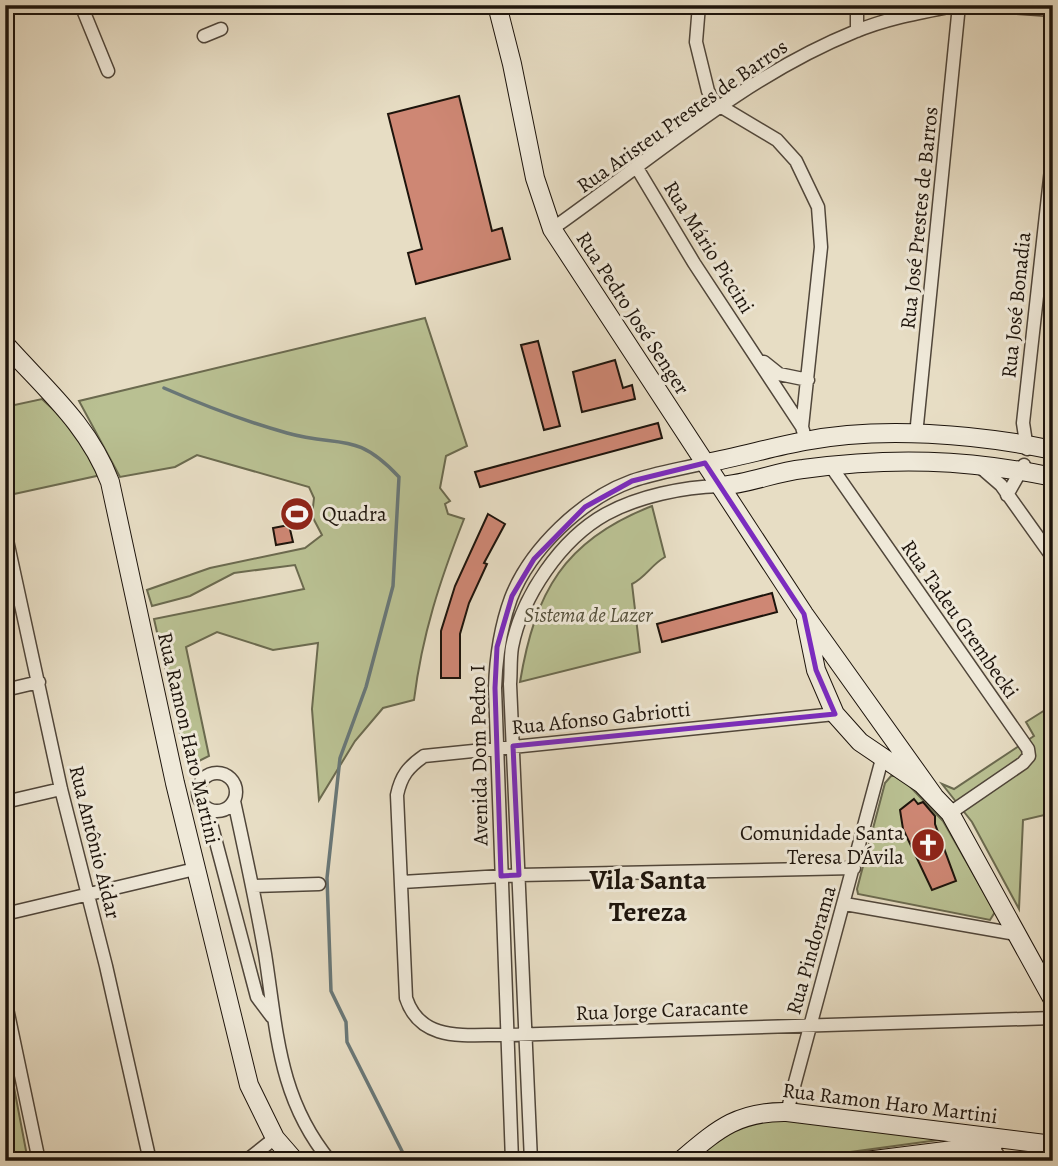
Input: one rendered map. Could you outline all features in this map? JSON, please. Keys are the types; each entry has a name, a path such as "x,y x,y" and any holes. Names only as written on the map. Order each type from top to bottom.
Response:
{"street":[{"path":"5,10 19,5"},
{"path":"81,5 108,71"},
{"name":"Rua Pedro José Senger","path":"497,5 535,178 552,229 887,736 950,813 1053,1000"},
{"path":"699,5 695,28 708,91 720,108 777,139 796,162 818,207 821,247 804,434"},
{"path":"856,31 857,5"},
{"name":"Rua Aristeu Prestes de Barros","path":"552,229 720,108 802,56 856,31 959,5"},
{"name":"Rua José Prestes de Barros","path":"916,435 959,5"},
{"path":"983,5 1053,10"},
{"path":"204,36 221,29"},
{"name":"Rua José Bonadia","path":"1007,495 1023,423 1053,151"},
{"name":"Rua Mário Piccini","path":"637,168 694,263 750,346 804,434"},
{"name":"Rua Ramon Haro Martini","path":"5,344 77,420 100,456 110,482 195,869 249,1086 275,1138 295,1161"},
{"name":"Rua Mário Piccini","path":"750,346 779,374 808,380"},
{"path":"705,463 736,457 804,434 916,435 1015,456 1053,477"},
{"path":"720,486 746,484 799,469 875,459 977,465 1053,450"},
{"path":"736,457 729,473 734,481 746,484"},
{"name":"Avenida Dom Pedro I","path":"512,1161 497,748 497,647 512,596 534,559 575,515 609,491 632,481 705,463"},
{"path":"849,494 851,475 858,463"},
{"name":"Rua Tadeu Grembecki","path":"830,465 1028,749 1028,756 1023,763 950,813"},
{"path":"977,465 996,480 1053,558"},
{"path":"737,512 739,496 746,484"},
{"name":"Avenida Dom Pedro I","path":"531,1161 510,684 513,646 528,604 548,566 606,514 641,500 720,486"},
{"name":"Rua Antônio Aidar","path":"5,531 10,575 39,682 61,789 150,1161"},
{"name":"Rua Pedro José Senger","path":"804,614 816,670 835,714 875,754 911,776 934,796"},
{"path":"816,670 828,659 839,664"},
{"path":"5,690 39,682"},
{"name":"Rua Afonso Gabriotti","path":"402,882 397,795 400,780 410,766 425,756 835,714"},
{"path":"875,754 887,736"},
{"name":"Rua Pindorama","path":"787,1112 854,868 875,754"},
{"path":"272,1017 257,997 207,807 199,798 199,786 213,774 230,778 236,789 234,801 253,886 272,998 272,1017 294,1106 304,1126 330,1161"},
{"path":"5,802 61,789"},
{"path":"207,807 219,810 234,801"},
{"path":"402,882 519,875 854,868"},
{"path":"5,914 195,869"},
{"name":"Rua Jorge Caracante","path":"402,882 406,998 419,1022 438,1034 508,1035 811,1023 1053,1018"},
{"path":"253,886 319,884"},
{"path":"845,904 1016,934"},
{"path":"5,999 39,1161"},
{"name":"Rua Ramon Haro Martini","path":"680,1161 711,1135 747,1114 759,1111 787,1112 1053,1145"},
{"path":"246,1161 275,1138"},
{"name":"Rua Ramon Haro Martini","path":"866,1161 1024,1142"},
{"path":"956,1161 985,1146 1002,1161"}],"highlighted area":[{"path":"705,463 804,614 816,670 835,714 513,746 519,875 501,876 495,688 497,647 512,596 534,559 585,507 632,481"}],"green space":[{"path":"425,318 467,446 446,456 440,488 450,501 445,504 448,514 464,519 433,608 414,700 383,708 355,741 319,800 312,709 318,643 273,650 217,632 186,647 209,756 195,763 185,756 154,619 304,589 295,565 234,573 190,596 152,606 147,590 210,568 305,548 322,535 312,516 314,498 309,487 197,455 175,467 120,477 79,401"},
{"path":"42,399 69,424 101,475 5,496 5,407"},
{"name":"Sistema de Lazer","path":"652,506 665,557 632,584 640,652 520,682 535,621 545,596 559,573 596,535"},
{"path":"1053,705 1053,813 1023,820 1019,909 972,822 942,784 954,789 1034,736 1026,722"},
{"path":"891,776 900,776 943,821 995,912 990,920 858,894 857,889 885,783"},
{"path":"5,1040 28,1161 5,1161"},
{"path":"770,1117 946,1139 784,1161 693,1161 724,1134"}],"building":[{"path":"459,96 492,231 502,228 510,259 416,284 408,253 422,249 388,114"},
{"path":"538,341 560,426 544,430 521,345"},
{"path":"615,360 623,388 632,385 635,399 582,412 573,372"},
{"path":"658,423 662,438 480,487 475,472"},
{"path":"488,514 505,524 484,563 487,564 469,603 460,634 460,678 441,678 441,631 455,586"},
{"path":"289,525 293,542 276,545 273,528"},
{"path":"772,593 777,612 662,642 657,624"},
{"name":"Comunidade Santa Teresa D’Ávila","path":"914,799 918,804 923,802 935,816 935,824 956,881 932,890 903,829 900,810"}],"waterway":[{"path":"164,388 271,428 358,446 384,462 399,477 393,586 366,687 340,758 327,878 331,991 346,1022 347,1042 407,1161"}],"place":[{"name":"Quadra","path":"297,514"},
{"name":"Comunidade Santa Teresa D’Ávila","path":"928,845"}],"district":[{"name":"Vila Santa Tereza","path":"648,896"}]}
